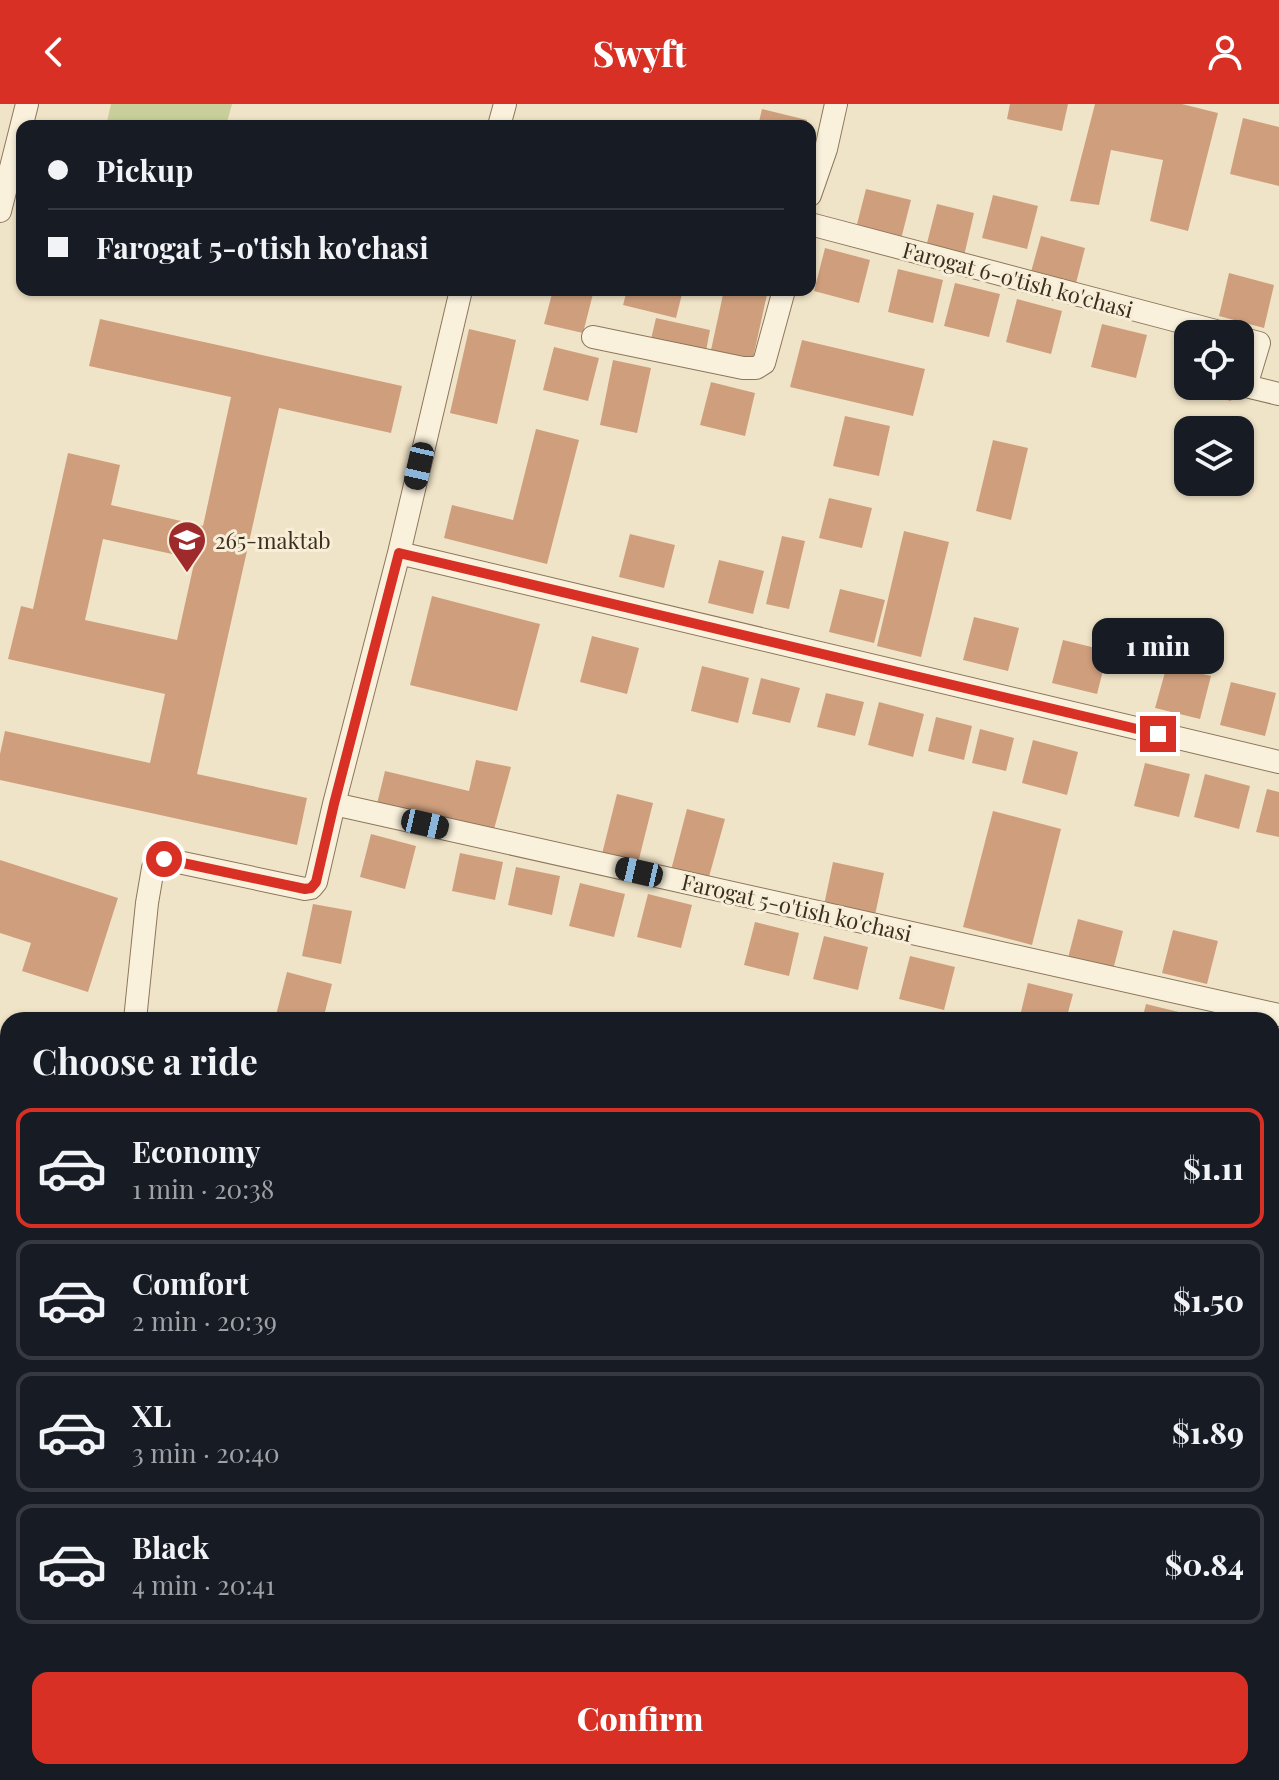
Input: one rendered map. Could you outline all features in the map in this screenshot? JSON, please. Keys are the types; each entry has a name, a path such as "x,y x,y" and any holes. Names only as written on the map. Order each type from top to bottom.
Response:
{"street":[{"path":"816,178 836,104"},
{"path":"0,211 16,148"},
{"name":"Farogat 6-o'tish ko'chasi","path":"816,226 1174,320"},
{"path":"136,1012 147,903 157,861 164,859 305,889 316,882 460,296"},
{"path":"593,337 743,368 756,368 764,363 783,296"},
{"path":"1254,342 1259,343 1254,360"},
{"path":"1254,388 1279,394"},
{"path":"399,553 1279,762"},
{"name":"Farogat 5-o'tish ko'chasi","path":"334,804 1266,1012"}],"green space":[{"path":"111,104 232,104 228,120 107,120"}],"building":[{"path":"1010,104 1068,104 1062,131 1007,119"},
{"path":"1095,104 1182,104 1218,113 1188,231 1150,221 1163,160 1111,150 1099,205 1070,201"},
{"path":"762,109 807,120 759,120"},
{"path":"1243,118 1279,127 1279,186 1230,174"},
{"path":"866,189 911,200 900,243 855,232"},
{"path":"993,195 1038,206 1027,249 982,238"},
{"path":"937,204 974,213 964,256 926,247"},
{"path":"1041,236 1085,248 1074,291 1029,279"},
{"path":"825,248 870,260 859,303 816,292"},
{"path":"898,269 943,280 933,323 888,312"},
{"path":"1229,273 1274,285 1264,328 1254,325 1254,320 1219,316"},
{"path":"955,283 1000,294 989,337 944,326"},
{"path":"551,296 592,296 583,333 544,324"},
{"path":"625,296 682,296 676,318 623,305"},
{"path":"723,296 767,296 753,358 711,350"},
{"path":"1017,299 1062,311 1051,354 1006,342"},
{"path":"656,318 710,330 706,351 651,339"},
{"path":"100,319 402,386 391,433 279,408 197,774 307,798 297,845 0,780 0,754 5,731 150,763 165,694 8,659 21,606 33,609 68,453 120,465 111,505 203,526 231,397 89,366","holes":["103,539 195,559 177,640 85,620"]},
{"path":"1102,324 1147,335 1136,378 1091,367"},
{"path":"469,329 516,340 497,424 450,413"},
{"path":"802,340 925,369 913,416 790,387"},
{"path":"554,347 599,358 588,401 543,390"},
{"path":"613,360 651,368 637,433 600,425"},
{"path":"711,382 755,393 745,436 700,425"},
{"path":"845,416 890,426 879,476 833,466"},
{"path":"536,429 579,440 547,564 444,538 452,505 513,520"},
{"path":"993,440 1028,448 1011,520 976,511"},
{"path":"829,498 872,508 862,548 819,538"},
{"path":"904,531 949,542 921,657 877,646"},
{"path":"630,534 675,545 664,588 619,577"},
{"path":"782,536 805,541 789,609 766,604"},
{"path":"719,560 764,571 753,614 708,603"},
{"path":"840,589 885,600 874,643 829,632"},
{"path":"432,596 540,624 517,711 410,685"},
{"path":"974,617 1019,628 1008,671 963,660"},
{"path":"592,636 639,648 627,694 580,682"},
{"path":"1063,640 1108,651 1097,694 1052,683"},
{"path":"1167,665 1211,676 1200,719 1155,708"},
{"path":"702,666 749,678 738,723 691,711"},
{"path":"761,678 800,688 790,723 752,714"},
{"path":"1231,682 1276,693 1265,736 1220,725"},
{"path":"826,693 864,702 855,736 817,727"},
{"path":"879,702 924,714 913,757 868,745"},
{"path":"936,717 972,726 964,760 928,751"},
{"path":"980,729 1014,738 1006,771 972,763"},
{"path":"1033,740 1078,752 1067,795 1022,783"},
{"path":"476,760 511,767 493,833 377,804 385,771 469,791"},
{"path":"1145,763 1190,774 1179,817 1134,806"},
{"path":"1205,774 1250,786 1239,829 1194,817"},
{"path":"1267,789 1279,792 1279,837 1256,832"},
{"path":"617,794 653,803 637,867 601,858"},
{"path":"687,809 725,819 707,884 670,874"},
{"path":"993,811 1061,829 1032,945 963,927"},
{"path":"371,834 416,846 405,889 360,877"},
{"path":"460,853 503,862 495,900 452,891"},
{"path":"0,860 118,898 88,992 22,971 31,943 0,933"},
{"path":"833,862 884,873 875,915 824,905"},
{"path":"516,867 560,876 552,915 508,905"},
{"path":"580,883 625,894 614,937 569,926"},
{"path":"648,894 692,905 681,948 637,937"},
{"path":"313,904 352,911 341,964 302,956"},
{"path":"1078,919 1123,931 1112,974 1067,962"},
{"path":"755,922 799,933 789,976 744,965"},
{"path":"1173,930 1218,941 1207,984 1162,973"},
{"path":"824,936 868,947 858,990 813,979"},
{"path":"910,956 955,967 944,1010 899,999"},
{"path":"287,972 332,984 325,1012 277,1012"},
{"path":"1028,983 1073,994 1068,1012 1021,1012"},
{"path":"1146,1004 1179,1012 1144,1012"}],"place":[{"name":"265-maktab","path":"187,574"}],"route":[{"path":"164,859 305,889 316,882 399,553 1158,734"}]}
